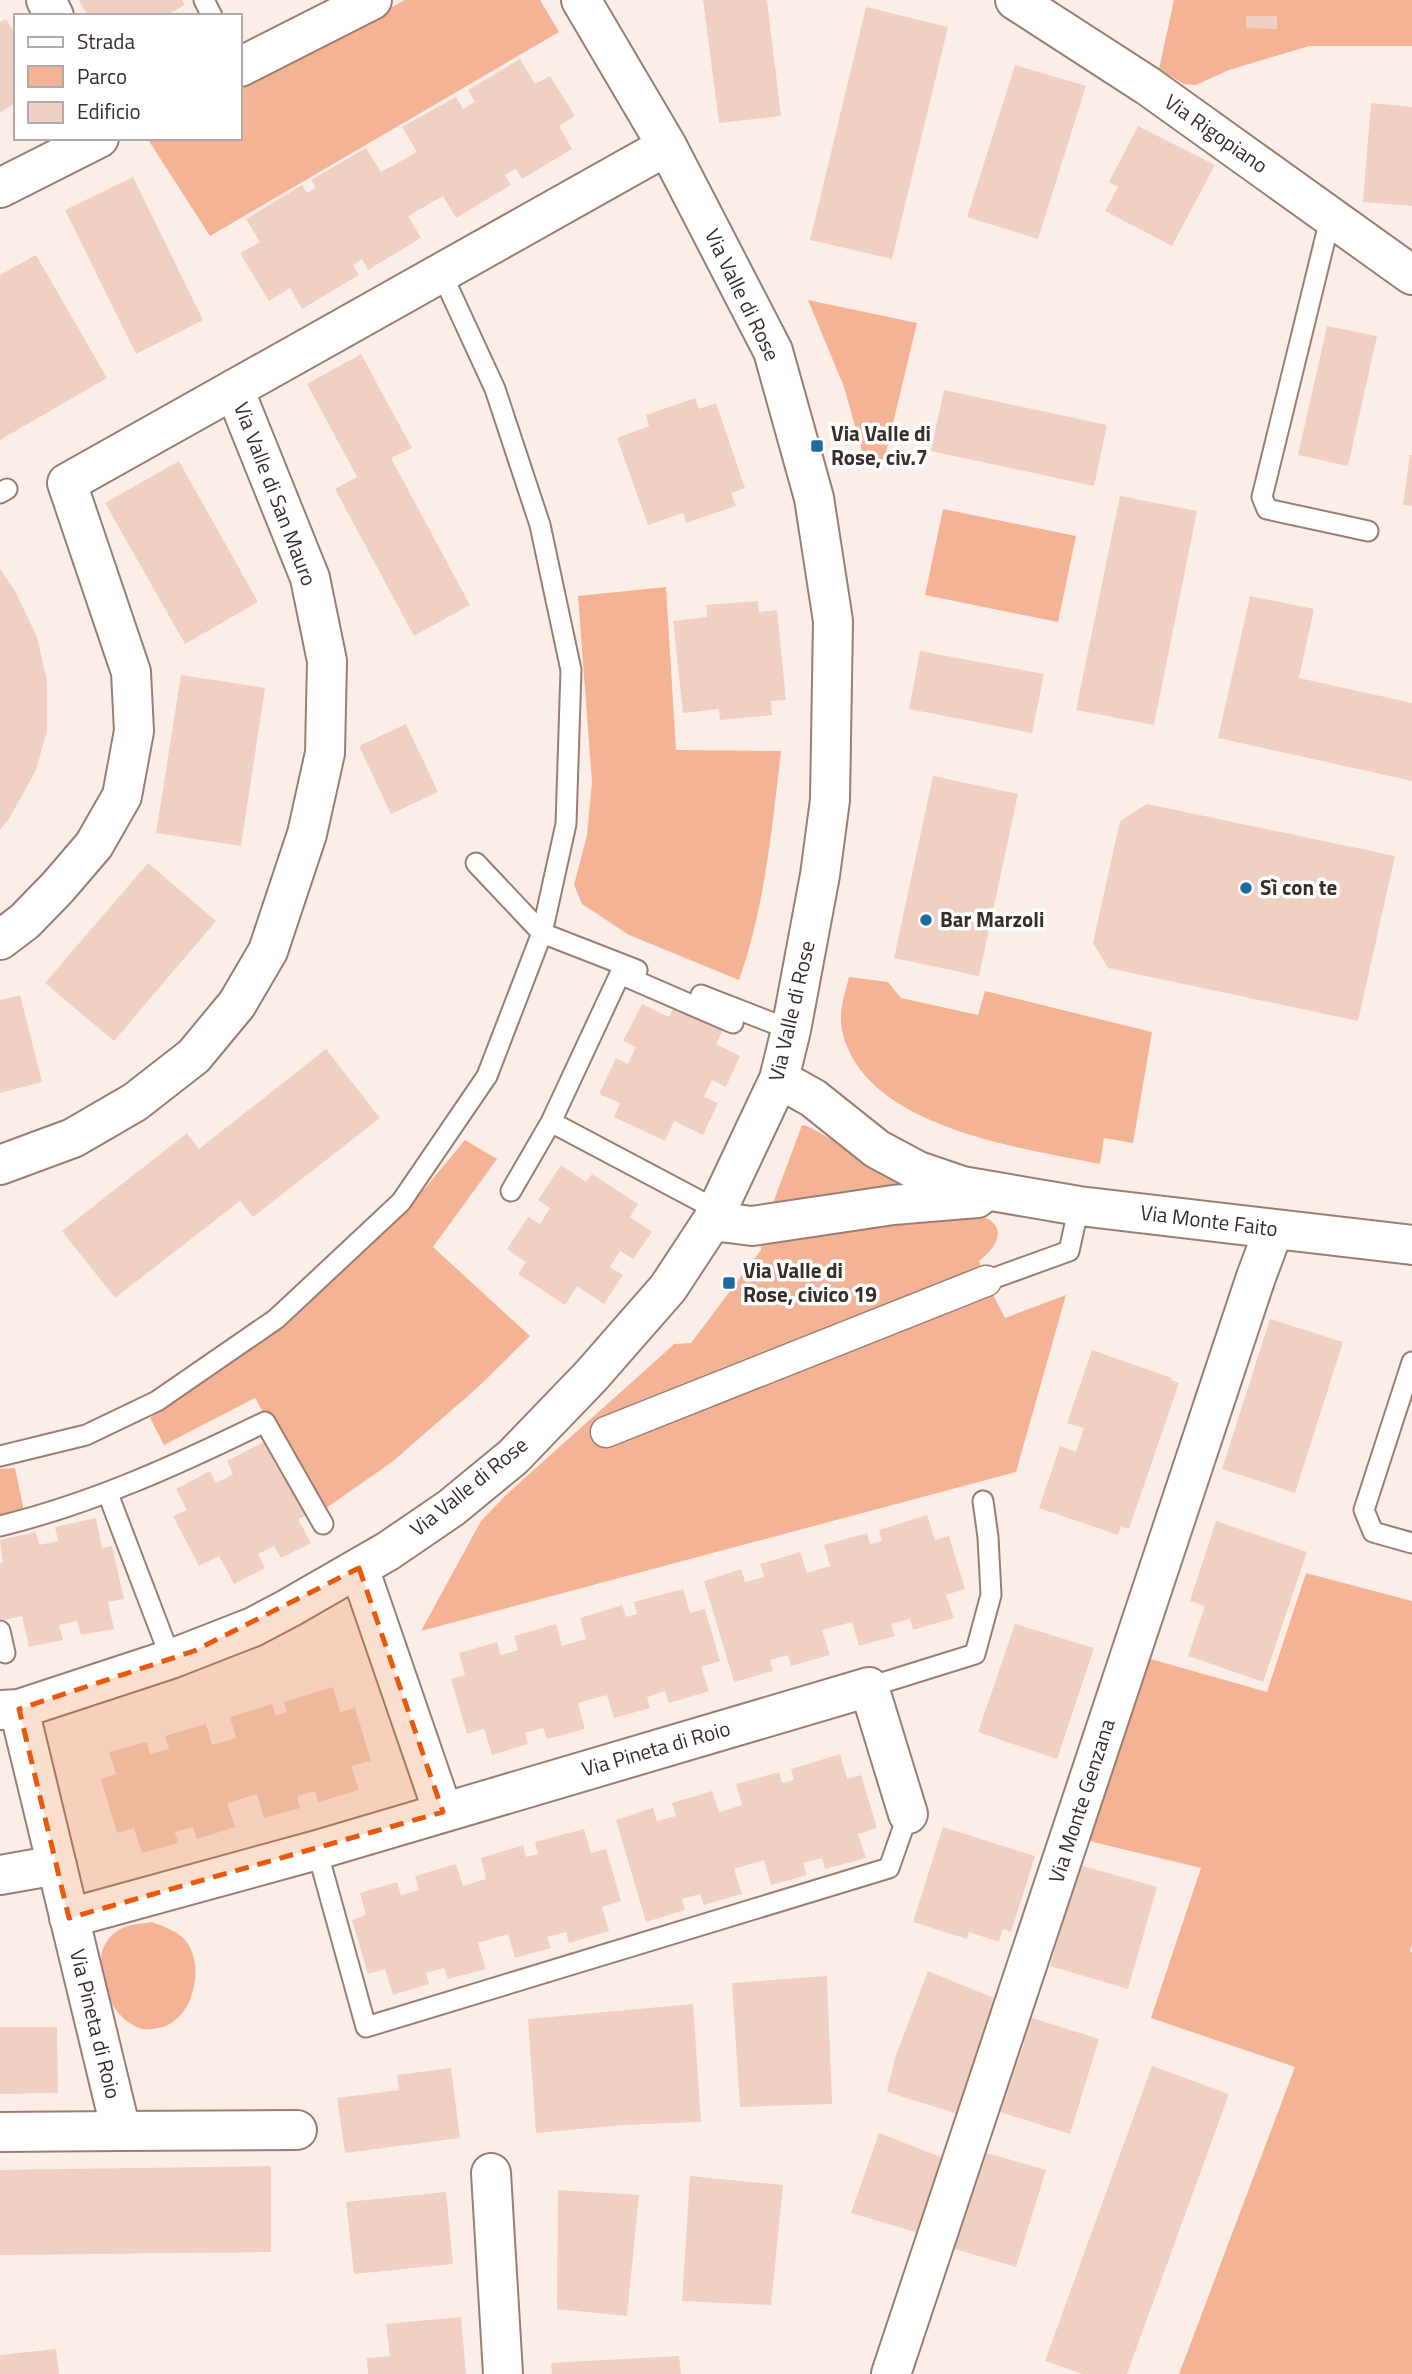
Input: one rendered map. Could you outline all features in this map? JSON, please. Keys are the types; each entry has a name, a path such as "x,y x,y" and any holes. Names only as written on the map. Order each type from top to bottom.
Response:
{"street":[{"path":"242,66 372,0"},
{"name":"Via Valle di Rose","path":"10,1710 171,1659 253,1627 359,1568 451,1508 513,1457 591,1376 668,1288 714,1215 779,1079 791,1030 820,875 830,800 833,621 814,498 773,351 667,146 581,0"},
{"name":"Via Rigopiano","path":"1015,0 1148,86 1412,275"},
{"path":"0,188 95,140"},
{"name":"Via Valle di San Mauro","path":"0,940 33,913 94,845 122,796 134,731 131,672 67,483 667,146"},
{"name":"Via Valle di San Mauro","path":"0,1165 73,1138 135,1102 194,1056 237,1004 268,951 307,834 325,753 327,661 310,578 234,388"},
{"name":"Via Monte Faito","path":"779,1079 813,1098 877,1149 918,1171 962,1186 1079,1206 1412,1245"},
{"name":"Via Monte Faito","path":"714,1215 752,1226 893,1205 1007,1195"},
{"name":"Via Monte Genzana","path":"891,2374 1274,1229"},
{"path":"606,1433 986,1281"},
{"path":"359,1568 443,1812"},
{"path":"869,1687 908,1814"},
{"name":"Via Pineta di Roio","path":"69,1918 317,1850 869,1687"},
{"name":"Via Pineta di Roio","path":"10,1710 57,1865 121,2131"},
{"path":"0,1875 57,1865"},
{"name":"Via Pineta di Roio","path":"0,2133 297,2130"},
{"path":"491,2173 503,2374"}],"lane":[{"path":"1331,215 1262,497 1266,509 1368,531"},
{"path":"0,1456 86,1435 157,1401 276,1319 401,1202 487,1076 542,933 566,824 571,670 540,525 508,426 495,389 441,272"},
{"path":"476,863 542,933 791,1030"},
{"path":"511,1191 551,1122 620,974 733,1023"},
{"path":"551,1122 714,1215"},
{"path":"986,1281 1069,1251 1079,1206"},
{"path":"1412,1362 1364,1510 1373,1532 1412,1543"},
{"path":"0,1527 50,1514 108,1494 178,1465 265,1422 323,1524"},
{"path":"108,1494 171,1659"},
{"name":"Via Pineta di Roio","path":"869,1687 975,1654 991,1595 988,1537 982,1501"},
{"path":"0,1631 5,1653"},
{"path":"317,1850 366,2027 889,1868 908,1814"}],"highlighted area":[{"path":"359,1568 443,1812 69,1918 19,1709 194,1651"}],"green space":[{"path":"405,0 540,0 559,32 210,236 148,140 242,140 242,86"},
{"path":"1174,0 1412,0 1412,46 1309,46 1229,70 1196,85 1184,84 1159,69"},
{"path":"808,300 917,323 884,461 864,458 844,387"},
{"path":"943,509 1076,536 1058,622 925,595"},
{"path":"666,587 676,750 781,751 761,896 739,980 629,935 582,904 574,885 587,835 592,782 578,596"},
{"path":"849,977 888,982 901,998 978,1015 985,991 1152,1032 1133,1143 1104,1138 1100,1164 988,1140 911,1111 880,1090 856,1063 841,1023 842,1003"},
{"path":"802,1125 809,1127 914,1184 773,1203"},
{"path":"465,1140 497,1159 433,1247 530,1336 476,1389 392,1462 319,1513 255,1398 164,1445 150,1418 266,1335 341,1271 406,1211"},
{"path":"954,1209 988,1219 997,1229 998,1235 993,1247 979,1261 1005,1318 1066,1295 1016,1472 421,1631 481,1521 507,1494 674,1344 691,1343 761,1250 760,1237"},
{"path":"15,1468 25,1516 0,1522 0,1469"},
{"path":"1306,1573 1412,1601 1412,2374 1179,2374 1295,2067 1151,2018 1201,1868 1089,1841 1147,1658 1267,1692"},
{"path":"152,1922 172,1930 185,1940 192,1951 195,1976 190,1999 178,2018 162,2027 144,2029 129,2023 110,2000 100,1970 101,1955 106,1942 120,1929"}],"building":[{"path":"79,0 182,0 185,5 168,14 87,14"},
{"path":"703,0 767,0 781,116 719,123"},
{"path":"866,7 948,27 892,259 810,240"},
{"path":"1246,16 1277,16 1277,29 1246,28"},
{"path":"6,19 14,32 14,104 0,112 0,22"},
{"path":"520,59 535,84 550,76 575,116 559,126 572,149 522,179 516,169 505,175 511,185 456,218 443,196 408,216 421,238 368,270 362,259 353,265 359,275 302,309 290,288 269,301 240,253 260,242 246,219 302,185 307,193 316,188 311,180 366,148 381,172 417,152 402,127 456,97 463,109 475,102 468,90"},
{"path":"1015,65 1086,86 1038,239 967,217"},
{"path":"1371,103 1412,107 1412,206 1363,202"},
{"path":"1138,126 1215,165 1172,246 1105,211 1118,187 1109,182"},
{"path":"133,177 203,320 136,354 65,210"},
{"path":"36,255 107,378 0,440 0,275"},
{"path":"1327,326 1377,336 1348,466 1298,455"},
{"path":"361,354 412,448 391,458 470,605 414,636 335,489 357,477 307,384"},
{"path":"944,390 1107,425 1094,486 931,451"},
{"path":"695,398 699,409 716,403 745,488 731,493 736,506 686,523 683,513 648,525 617,438 649,426 646,415"},
{"path":"1412,455 1412,506 1403,505"},
{"path":"179,461 258,602 185,644 105,503"},
{"path":"1120,496 1197,511 1154,725 1076,710"},
{"path":"0,569 15,591 37,637 47,681 47,731 36,770 0,830"},
{"path":"1250,596 1314,609 1299,678 1412,703 1412,781 1218,738"},
{"path":"758,601 759,612 777,610 786,700 771,701 772,715 720,720 719,709 683,713 673,621 707,617 706,605"},
{"path":"920,651 1044,674 1032,733 909,709"},
{"path":"181,675 265,688 241,846 156,833"},
{"path":"406,724 438,792 391,814 359,746"},
{"path":"933,776 1018,794 979,976 894,958"},
{"name":"Sì con te","path":"1147,804 1395,856 1358,1021 1108,968 1093,943 1120,821"},
{"path":"148,863 216,921 114,1041 45,983"},
{"path":"20,995 42,1082 0,1093 0,1000"},
{"path":"642,1004 669,1017 674,1007 723,1030 716,1044 740,1056 726,1087 712,1080 704,1097 718,1103 703,1135 674,1121 665,1141 614,1117 620,1103 599,1094 616,1058 628,1064 636,1047 623,1041"},
{"path":"326,1049 380,1118 253,1217 240,1201 115,1298 62,1231 187,1133 199,1149"},
{"path":"561,1165 586,1182 592,1174 638,1204 630,1217 652,1232 633,1259 620,1251 610,1267 623,1275 604,1304 577,1286 565,1305 518,1274 526,1262 507,1249 528,1217 540,1224 550,1208 538,1200"},
{"path":"1270,1319 1343,1342 1295,1493 1222,1469"},
{"path":"1092,1350 1172,1378 1171,1380 1179,1383 1129,1529 1121,1526 1118,1535 1039,1508 1060,1446 1076,1452 1084,1428 1067,1423"},
{"path":"264,1442 278,1469 287,1464 312,1513 298,1519 311,1543 281,1558 274,1546 258,1554 265,1568 234,1584 219,1556 199,1566 173,1516 187,1510 176,1489 210,1471 216,1483 233,1474 227,1461"},
{"path":"927,1515 935,1540 949,1536 965,1589 946,1595 954,1618 913,1630 910,1619 891,1624 895,1636 859,1646 852,1622 822,1630 830,1655 791,1666 788,1655 770,1660 773,1671 734,1682 704,1581 741,1569 745,1582 764,1577 760,1564 800,1552 807,1573 830,1566 824,1545 867,1533 870,1544 882,1541 879,1530"},
{"path":"96,1518 102,1548 112,1546 124,1599 108,1602 114,1629 81,1635 77,1621 59,1625 63,1640 29,1647 22,1616 0,1621 0,1563 3,1563 0,1540 36,1532 39,1545 58,1541 55,1527"},
{"path":"1216,1521 1307,1552 1263,1682 1188,1656 1205,1606 1190,1601"},
{"path":"683,1589 690,1613 705,1609 720,1661 701,1667 709,1691 669,1703 665,1691 647,1697 650,1708 614,1718 607,1695 578,1703 585,1729 547,1739 543,1728 525,1733 528,1744 492,1755 484,1729 467,1734 451,1679 465,1675 459,1653 497,1642 501,1655 518,1650 514,1636 556,1624 562,1646 586,1639 580,1618 622,1605 626,1617 637,1614 634,1602"},
{"path":"1015,1624 1094,1648 1057,1759 978,1732"},
{"path":"333,1687 340,1712 355,1708 371,1761 351,1766 359,1790 318,1802 315,1791 297,1796 300,1808 264,1818 257,1794 227,1803 235,1827 197,1839 193,1827 175,1832 178,1843 142,1853 134,1828 117,1833 101,1779 116,1774 109,1752 147,1742 150,1754 169,1749 165,1736 206,1724 212,1745 236,1738 230,1717 272,1704 276,1716 287,1712 284,1702"},
{"path":"840,1754 847,1779 861,1775 877,1828 858,1834 866,1858 825,1869 822,1858 803,1863 807,1875 771,1885 764,1860 734,1869 742,1894 704,1905 700,1894 682,1899 685,1910 646,1922 616,1820 653,1808 657,1821 676,1816 672,1803 712,1791 719,1812 742,1805 736,1784 779,1772 782,1783 794,1780 791,1769"},
{"path":"943,1827 1035,1856 1011,1932 1003,1929 999,1942 969,1932 967,1939 913,1922"},
{"path":"584,1829 591,1853 606,1849 621,1901 602,1907 609,1931 569,1943 566,1932 547,1937 551,1948 515,1958 508,1934 478,1943 486,1969 448,1979 444,1968 426,1973 429,1984 393,1995 385,1969 368,1974 352,1920 366,1915 360,1893 397,1882 401,1895 419,1890 415,1876 456,1864 463,1886 486,1879 481,1858 523,1845 526,1857 538,1854 535,1842"},
{"path":"1080,1865 1157,1887 1128,1989 1050,1966"},
{"path":"928,1971 999,2000 958,2114 887,2092 895,2058"},
{"path":"827,1976 832,2104 740,2107 732,1983"},
{"path":"693,2004 701,2122 623,2125 536,2133 528,2019"},
{"path":"1023,2015 1099,2039 1070,2134 1000,2112 1008,2089 1000,2086 1008,2060 1017,2063 1025,2040 1015,2037"},
{"path":"0,2027 57,2027 58,2093 0,2094"},
{"path":"1152,2066 1229,2094 1127,2374 1083,2374 1045,2361"},
{"path":"451,2068 460,2138 345,2153 337,2098 399,2090 397,2075"},
{"path":"879,2133 951,2161 929,2236 851,2213"},
{"path":"977,2150 1046,2170 1016,2267 948,2247"},
{"path":"271,2166 271,2252 0,2255 0,2170"},
{"path":"690,2176 783,2185 771,2305 682,2301"},
{"path":"558,2190 639,2195 627,2316 557,2309"},
{"path":"446,2192 453,2264 354,2274 346,2202"},
{"path":"461,2317 466,2374 368,2374 367,2358 390,2356 386,2324"},
{"path":"56,2349 59,2374 0,2374 0,2355"},
{"path":"679,2356 681,2374 552,2374 551,2363"}],"place":[{"name":"Via Valle di Rose, civ.7","path":"817,446"},
{"name":"Sì con te","path":"1246,888"},
{"name":"Bar Marzoli","path":"926,920"},
{"name":"Via Valle di Rose, civico 19","path":"729,1283"}]}
